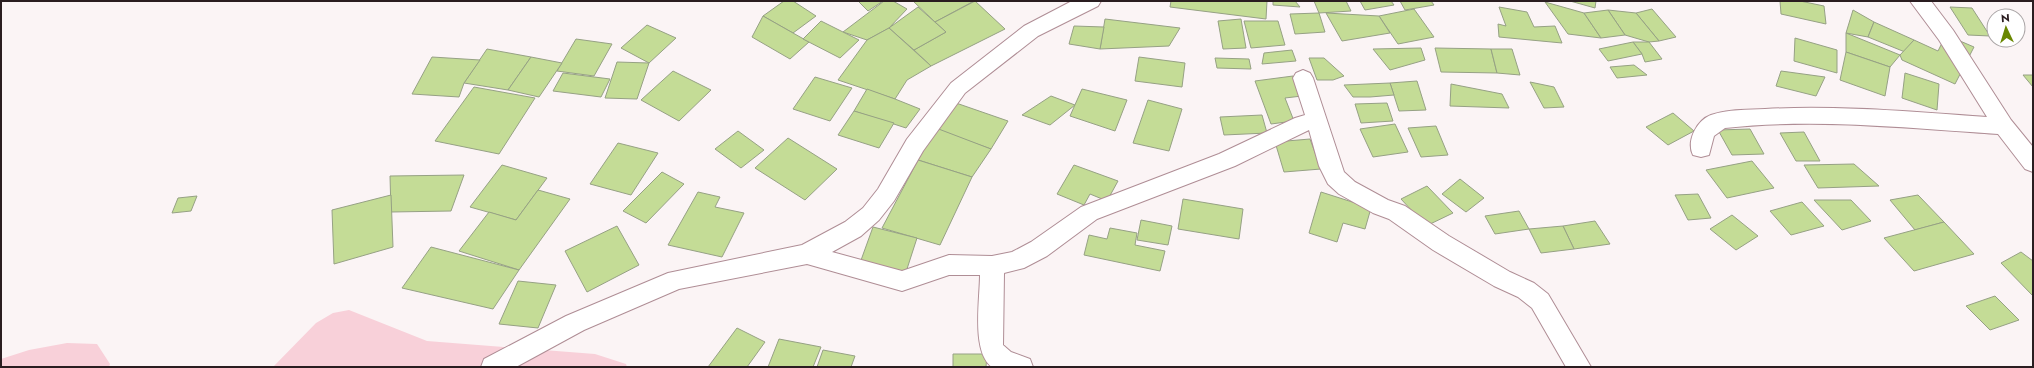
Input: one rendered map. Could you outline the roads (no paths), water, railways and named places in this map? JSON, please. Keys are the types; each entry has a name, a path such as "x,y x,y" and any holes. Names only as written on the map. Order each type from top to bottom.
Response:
{"street":[{"path":"493,367 575,323 676,280 807,254 853,229 871,214 886,195 915,145 958,88 1031,31 1078,6 1091,1"},
{"path":"1920,1 1946,34 2004,126 2033,163"},
{"path":"1303,78 1330,166 1336,178 1347,188 1381,207 1397,212 1441,243 1502,279 1526,290 1540,301 1579,367"},
{"path":"1701,149 1702,136 1715,123 1775,116 1854,117 2004,126"},
{"path":"807,254 902,281 949,265 961,264 992,266 1016,261 1039,249 1072,224 1094,211 1227,160 1302,124 1317,120"},
{"path":"992,266 991,345 995,356 1001,360 1021,367"}]}
